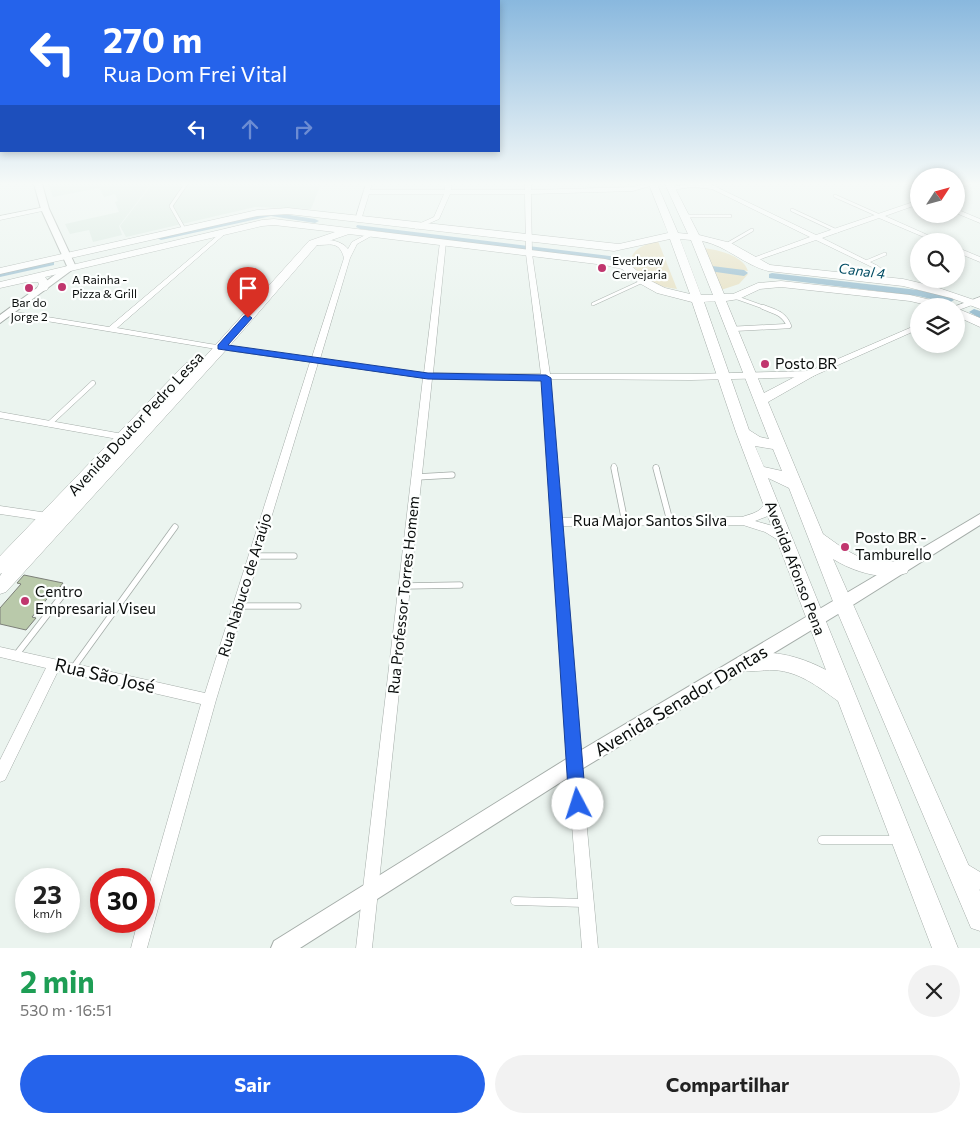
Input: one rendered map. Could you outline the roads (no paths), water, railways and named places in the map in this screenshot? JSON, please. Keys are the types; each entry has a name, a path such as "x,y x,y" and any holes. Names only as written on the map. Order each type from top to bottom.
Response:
{"main road":[{"path":"0,284 24,279 70,261 188,228"},
{"path":"0,271 70,261 243,228"},
{"name":"Avenida Doutor Pedro Lessa","path":"0,567 123,437 216,346 310,235 320,228"},
{"name":"Avenida Doutor Pedro Lessa","path":"0,587 216,346 313,243 346,228"},
{"path":"359,228 371,234 443,242 546,248 628,247 647,240 673,236 695,237 726,245 756,264 776,269 881,279 939,290 975,303"},
{"path":"426,228 546,248 619,265 631,270 643,281 672,294 696,299 734,297 759,284 781,284 910,298"},
{"name":"Avenida Afonso Pena","path":"670,228 770,504 945,948"},
{"name":"Avenida Afonso Pena","path":"690,228 816,538 980,919"},
{"path":"756,264 762,276 759,284"},
{"path":"24,279 41,279 45,284 44,288"},
{"path":"965,315 980,323"},
{"path":"761,400 811,374"},
{"path":"743,432 759,443 779,444"},
{"path":"758,472 775,474 795,485"},
{"path":"816,538 832,550 860,565 879,570 901,568"},
{"path":"745,663 790,662 822,677 844,694"}],"street":[{"path":"0,320 44,288 70,261 54,228"},
{"path":"528,228 528,246 546,378 574,764 590,948"},
{"path":"796,228 866,262 880,272 881,279"},
{"path":"756,264 816,238 845,228"},
{"path":"111,329 224,232"},
{"name":"Rua Nabuco de Araújo","path":"140,948 238,606 347,258 354,242 371,234"},
{"path":"313,243 328,242 341,245 344,247 347,258"},
{"name":"Rua Professor Torres Homem","path":"364,948 443,242"},
{"path":"965,253 980,260"},
{"path":"10,313 314,361 428,376 546,378 724,377 811,374 910,330"},
{"path":"0,415 123,437"},
{"name":"Rua Major Santos Silva","path":"742,521 764,513 770,504"},
{"path":"0,510 48,516"},
{"name":"Avenida Senador Dantas","path":"281,948 574,764 844,604 980,519"},
{"name":"Rua Major Santos Silva","path":"557,522 742,521 769,529 784,538"},
{"name":"Rua São José","path":"0,652 210,700"},
{"path":"0,775 55,664"},
{"path":"956,864 980,882"}],"lane":[{"path":"831,228 837,231"},
{"path":"726,245 752,230"},
{"path":"866,262 885,254"},
{"path":"593,304 643,281"},
{"path":"731,328 784,328 789,325 786,318 781,314 734,297"},
{"path":"49,424 93,383"},
{"path":"614,466 625,522"},
{"path":"656,467 670,521"},
{"path":"417,477 452,476"},
{"path":"72,668 175,527"},
{"path":"254,556 294,556"},
{"path":"405,586 460,585"},
{"path":"16,655 61,597"},
{"path":"238,606 298,606"},
{"path":"822,840 903,840"},
{"path":"515,901 586,904"}],"waterway":[{"name":"Canal 4","path":"161,238 206,228"},
{"name":"Canal 4","path":"370,228 626,261"},
{"name":"Canal 4","path":"0,274 51,263"},
{"name":"Canal 4","path":"712,269 744,273"},
{"name":"Canal 4","path":"772,276 918,293 940,298"},
{"name":"Canal 4","path":"974,312 980,315"}],"place":[{"name":"Everbrew Cervejaria","path":"602,268"},
{"name":"A Rainha - Pizza & Grill","path":"62,287"},
{"name":"Bar do Jorge 2","path":"29,288"},
{"name":"Posto BR","path":"765,364"},
{"name":"Posto BR - Tamburello","path":"845,547"},
{"name":"Centro Empresarial Viseu","path":"25,601"}]}
